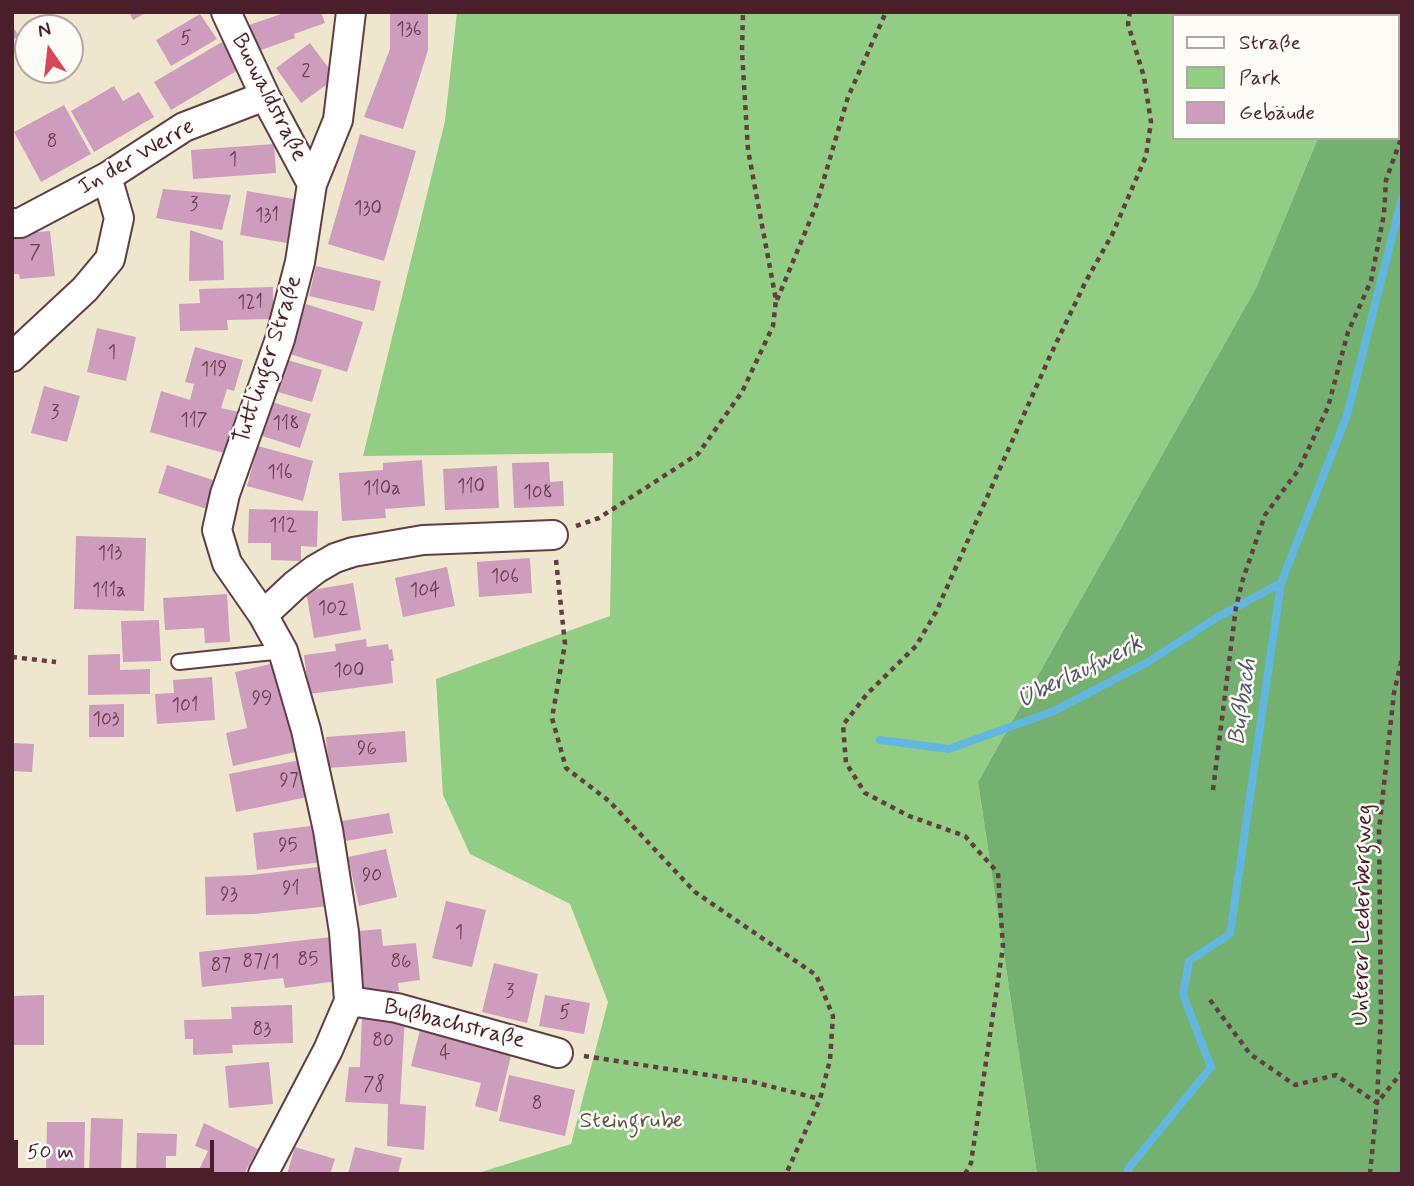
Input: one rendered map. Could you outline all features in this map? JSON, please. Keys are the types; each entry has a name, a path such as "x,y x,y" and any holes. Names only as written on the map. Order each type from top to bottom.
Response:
{"street":[{"name":"Buowaldstraße","path":"226,12 265,96 312,184"},
{"name":"Tuttlinger Straße","path":"263,1174 328,1050 349,1001 344,932 328,830 306,730 283,652 263,615 227,563 217,530 225,494 280,339 300,262 312,184 338,120 351,12"},
{"name":"In der Werre","path":"12,223 20,223 107,177 184,127 265,96"},
{"path":"12,357 85,289 110,259 119,218 107,177"},
{"path":"263,615 316,569 353,552 424,540 553,535"},
{"name":"Bußbachstraße","path":"349,1001 397,1008 558,1053"}],"lane":[{"path":"179,662 283,652"}],"path":[{"path":"743,12 741,51 748,150 776,300"},
{"path":"786,1174 820,1099 830,1059 833,1016 816,975 695,892 609,801 566,768 552,718 565,644 553,535 599,518 698,454 742,392 773,326 776,300 816,206 848,97 886,12"},
{"path":"965,1174 971,1163 1003,947 998,873 965,836 909,816 865,793 846,763 843,725 867,694 916,646 936,612 1050,356 1086,281 1112,235 1146,156 1151,122 1144,78 1128,24 1130,12"},
{"path":"1213,790 1236,607 1242,579 1265,515 1299,469 1328,407 1348,332 1371,281 1384,214 1386,180 1402,136"},
{"path":"12,657 56,663"},
{"name":"Unterer Lederbergweg","path":"1370,1174 1377,1104 1381,1013 1380,830 1394,693 1402,658"},
{"path":"1210,1000 1250,1054 1295,1085 1336,1075 1377,1104 1402,1072"},
{"path":"558,1053 739,1080 820,1099"}],"green space":[{"name":"Steingrube","path":"457,12 1370,12 1172,14 1172,140 1317,140 1256,288 978,782 1037,1174 475,1174 571,1144 608,1002 570,904 470,854 443,795 436,679 610,616 613,453 363,456 445,121"},
{"path":"1402,12 1402,1174 1037,1174 978,782 1256,288 1317,140 1400,140 1400,14 1370,14"}],"building":[{"path":"129,12 147,12 133,20"},
{"path":"287,12 321,12 325,23 294,34 295,38 258,51 249,25"},
{"path":"390,12 428,12 428,50 403,129 364,117 390,49"},
{"path":"200,14 217,39 171,66 156,40"},
{"path":"222,42 238,70 171,110 154,82"},
{"path":"310,43 336,78 301,103 276,68"},
{"path":"114,86 123,101 139,92 154,117 94,152 71,111"},
{"path":"64,105 91,154 41,182 14,132"},
{"path":"360,134 416,151 384,261 328,244"},
{"path":"274,144 276,173 193,179 191,150"},
{"path":"163,189 231,195 222,230 156,218"},
{"path":"247,191 294,199 287,243 240,235"},
{"path":"190,230 223,241 224,280 189,281"},
{"path":"50,231 55,276 20,279 19,274 12,274 12,234"},
{"path":"316,266 381,281 374,311 309,296"},
{"path":"273,287 273,319 227,320 228,330 180,331 179,304 200,303 199,289"},
{"path":"306,304 363,322 347,372 290,354"},
{"path":"97,328 136,337 126,381 87,372"},
{"path":"195,347 243,360 234,391 227,389 221,408 239,412 227,454 150,432 161,391 190,400 194,384 185,382"},
{"path":"287,360 322,370 312,402 278,392"},
{"path":"44,386 80,396 67,442 31,433"},
{"path":"272,402 311,414 300,448 262,436"},
{"path":"258,446 313,461 303,501 247,486"},
{"path":"422,460 425,506 385,509 386,518 342,521 339,473 383,470 383,463"},
{"path":"549,462 550,482 563,481 564,506 514,508 512,463"},
{"path":"167,465 216,481 207,509 158,493"},
{"path":"497,466 499,508 445,510 443,469"},
{"path":"249,509 318,511 317,547 301,546 301,561 271,560 271,543 248,543"},
{"path":"76,536 146,538 144,611 74,609"},
{"path":"530,558 532,593 479,597 477,562"},
{"path":"447,567 455,606 403,617 395,578"},
{"path":"353,583 361,630 314,638 306,591"},
{"path":"227,594 230,642 205,643 204,628 165,630 163,598"},
{"path":"159,620 161,661 123,662 121,621"},
{"path":"366,639 367,647 388,644 389,650 392,649 393,683 309,694 304,655 336,651 335,644"},
{"path":"120,654 120,670 150,669 150,694 88,695 88,655"},
{"path":"275,663 295,752 233,766 226,733 247,728 235,672"},
{"path":"212,677 215,720 157,724 155,694 174,693 173,680"},
{"path":"124,704 124,737 89,737 89,705"},
{"path":"405,731 407,762 329,768 326,737"},
{"path":"12,743 34,744 32,772 12,771"},
{"path":"305,759 312,796 236,812 229,774"},
{"path":"389,813 393,833 345,841 342,821"},
{"path":"319,825 323,862 257,870 253,833"},
{"path":"386,849 397,897 359,906 348,857"},
{"path":"326,866 330,906 255,914 206,915 205,877 251,875"},
{"path":"446,901 486,910 472,967 432,958"},
{"path":"381,929 383,946 416,943 420,980 398,983 399,991 365,995 358,931"},
{"path":"332,937 338,981 285,988 283,978 202,987 199,952"},
{"path":"494,963 538,974 527,1023 482,1012"},
{"path":"44,995 44,1045 12,1045 12,996"},
{"path":"545,995 590,1003 584,1034 539,1026"},
{"path":"292,1005 293,1043 232,1045 233,1053 193,1055 193,1039 185,1039 184,1020 232,1019 231,1007"},
{"path":"362,1014 405,1016 400,1104 426,1106 424,1150 387,1146 388,1104 345,1102 349,1067 360,1067"},
{"path":"420,1030 512,1052 497,1112 475,1106 481,1083 411,1066"},
{"path":"269,1062 273,1104 229,1108 225,1066"},
{"path":"509,1075 575,1090 565,1136 499,1121"},
{"path":"91,1118 123,1119 121,1174 89,1174"},
{"path":"47,1122 85,1122 84,1174 46,1174"},
{"path":"204,1123 258,1149 244,1174 197,1174 208,1151 195,1146"},
{"path":"137,1133 177,1134 176,1156 166,1156 166,1174 136,1174"},
{"path":"295,1147 335,1159 330,1174 287,1174"},
{"path":"355,1147 402,1158 398,1174 348,1174"}],"waterway":[{"name":"Bußbach","path":"1128,1174 1128,1169 1211,1067 1183,995 1189,961 1230,934 1281,583 1347,415 1402,198"},
{"name":"Überlaufwerk","path":"880,740 949,749 1054,711 1148,662 1216,618 1281,583"}]}
